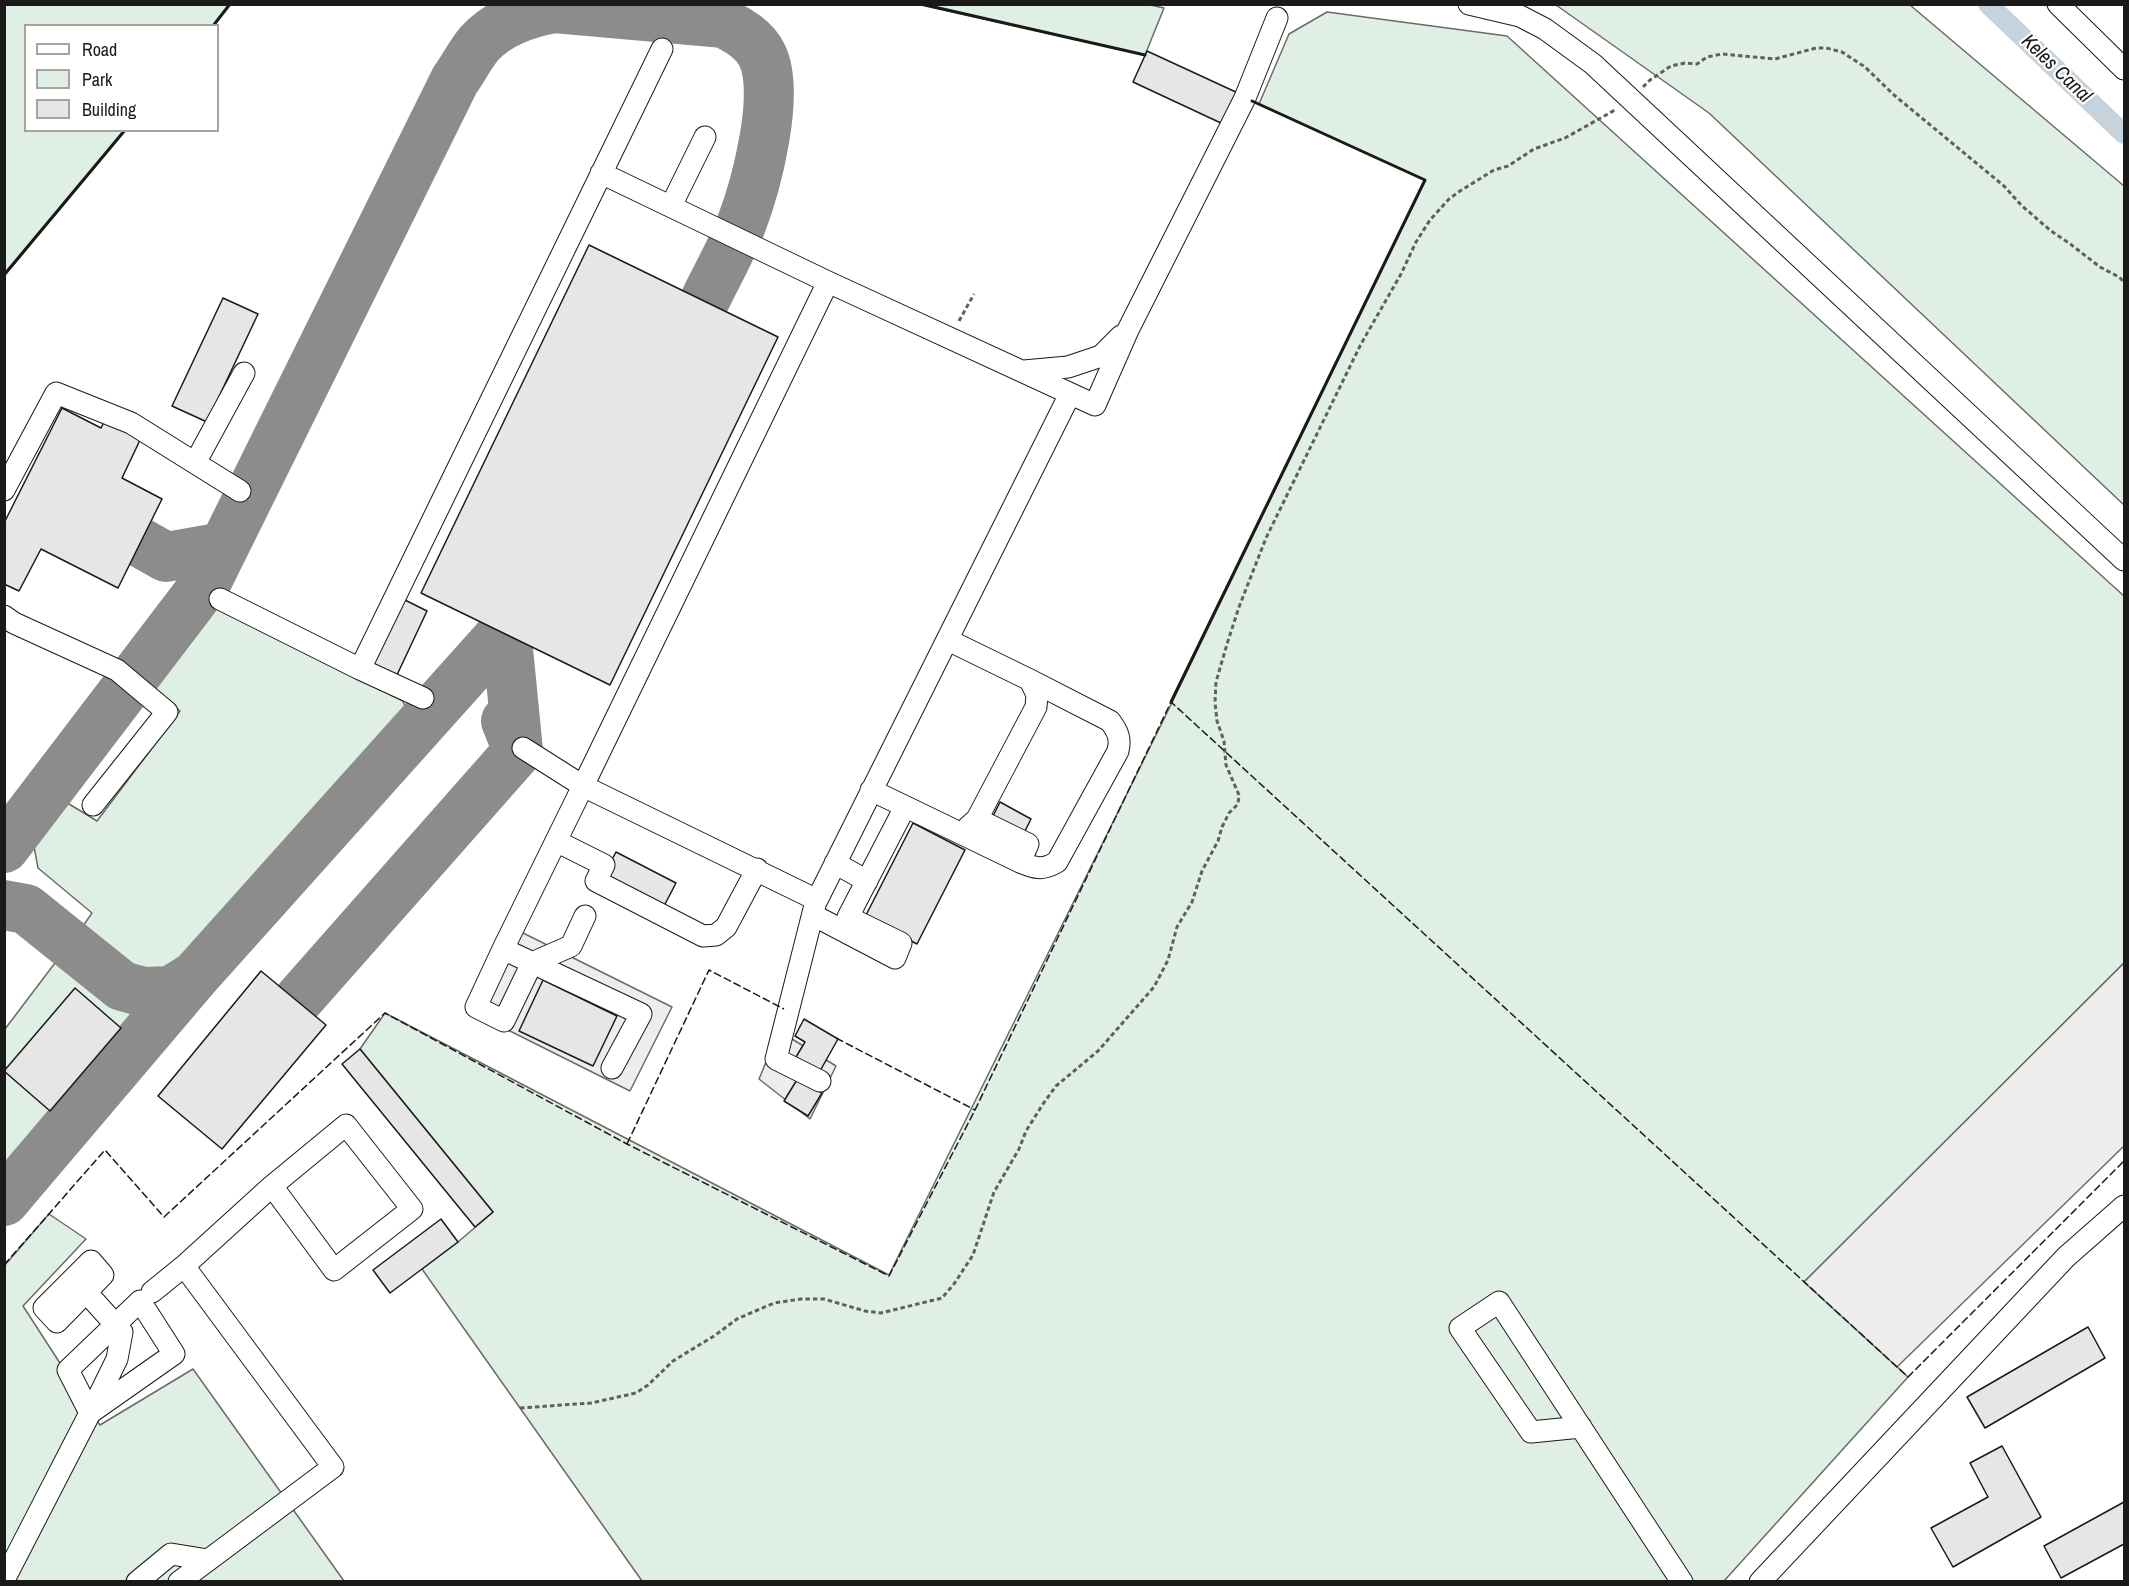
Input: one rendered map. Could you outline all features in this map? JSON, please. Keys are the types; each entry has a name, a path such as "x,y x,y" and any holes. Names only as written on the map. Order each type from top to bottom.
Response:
{"street":[{"path":"1469,4 1520,16 1545,29 1593,64 2124,560"},
{"path":"2058,4 2124,69"},
{"path":"601,172 828,282 1095,405 1128,330 1245,98 1280,9"},
{"path":"360,669 662,49"},
{"path":"671,206 705,137"},
{"path":"585,916 571,946 532,963 504,1021 476,1007 828,282"},
{"path":"1021,371 1068,367 1101,356 1128,330"},
{"path":"195,463 244,374"},
{"path":"4,490 56,393 131,423 240,490"},
{"path":"820,1081 776,1059 815,907 871,790 1071,394"},
{"path":"220,599 423,698"},
{"path":"4,616 14,623 117,670 166,712 93,806"},
{"path":"871,790 1038,869 1057,862 1118,751 1120,740 1117,730 1110,722 948,640"},
{"path":"952,829 967,828 977,819 1036,707 1037,694 1030,680"},
{"path":"523,748 583,786 756,869 815,907 895,958 901,943 848,917 815,907"},
{"path":"848,917 905,807"},
{"path":"977,819 1028,844 1020,862"},
{"path":"556,841 604,865 596,880 703,936 716,935 726,927 756,869"},
{"path":"835,863 867,881"},
{"path":"503,949 641,1014 612,1068"},
{"path":"152,1292 272,1186 346,1125 412,1209 334,1270 272,1186"},
{"path":"1760,1581 2066,1257 2124,1206"},
{"path":"179,1581 333,1467 184,1266"},
{"path":"4,1580 117,1359 122,1332 86,1292"},
{"path":"140,1301 174,1354 90,1413 68,1370 140,1301"},
{"path":"1581,1427 1531,1432 1461,1328 1499,1302 1581,1427 1682,1581"},
{"path":"137,1581 171,1554 208,1560"}],"path":[{"path":"520,1408 591,1403 636,1393 673,1361 737,1319 774,1303 795,1299 824,1299 865,1311 881,1313 942,1298 954,1284 973,1255 994,1192 1043,1104 1056,1086 1098,1051 1154,987 1168,960 1177,927 1192,902 1199,879 1218,841 1222,827 1229,813 1238,804 1239,795 1226,765 1224,741 1217,722 1215,702 1216,682 1239,607 1266,538 1361,344 1430,220 1449,199 1460,191 1494,170 1508,166 1534,149 1565,138 1617,109 1650,80 1671,66 1685,63 1697,64 1707,57 1734,53 1775,58 1816,48 1826,48 1842,52 1865,67 1894,95 2004,186 2021,205 2051,231 2124,282"},
{"path":"959,321 974,294"}],"green space":[{"path":"5,4 230,5 214,24 24,24 24,132 124,132 5,275"},
{"path":"1146,4 1164,8 1145,55 921,5"},
{"path":"1556,5 1910,5 2124,186 2124,505 1709,113"},
{"path":"1327,12 1507,36 2124,596 2124,963 1805,1281 1908,1377 1724,1581 642,1581 422,1269 493,1212 360,1049 385,1013 889,1275 1161,725 1425,180 1259,104 1289,34"},
{"path":"205,603 403,701 410,720 192,963 189,959 180,970 174,965 163,977 159,973 151,980 142,972 138,976 124,965 121,969 87,941 91,934 83,926 92,913 38,868 31,830 51,806 69,804 97,821 180,711 151,688 149,672"},
{"path":"58,959 72,960 145,1020 5,1188 5,1029"},
{"path":"49,1214 86,1239 23,1306 100,1425 193,1369 344,1581 5,1582 5,1265"}],"shaded area":[{"path":"511,927 672,1007 630,1091 470,1011"},
{"path":"2124,963 2124,1146 1897,1367 1804,1282"},
{"path":"779,1031 836,1066 810,1119 759,1079"}],"building":[{"path":"1147,51 1238,93 1223,124 1133,82"},
{"path":"589,245 778,337 610,685 421,593"},
{"path":"223,298 258,314 207,422 172,406"},
{"path":"62,408 101,428 105,420 141,438 122,478 162,499 118,588 41,549 19,591 4,584 4,523"},
{"path":"401,598 427,611 396,677 370,664"},
{"path":"1000,802 1031,819 1024,833 993,816"},
{"path":"913,823 965,850 917,944 865,917"},
{"path":"616,852 676,883 664,906 604,875"},
{"path":"261,971 326,1025 222,1149 158,1096"},
{"path":"543,980 617,1016 593,1066 519,1031"},
{"path":"75,988 121,1028 50,1111 4,1071"},
{"path":"804,1019 838,1039 820,1071 796,1057 805,1042 795,1036"},
{"path":"360,1049 493,1212 475,1227 342,1064"},
{"path":"798,1078 822,1093 808,1116 784,1101"},
{"path":"441,1219 458,1242 390,1293 373,1270"},
{"path":"2088,1327 2105,1358 1985,1428 1967,1397"},
{"path":"2002,1446 2041,1517 1953,1567 1931,1528 1988,1497 1970,1463"},
{"path":"2124,1502 2124,1544 2061,1578 2044,1546"}],"waterway":[{"name":"Keles Canal","path":"1988,4 2124,134"}],"taxiway":[{"path":"4,848 206,583 455,80 476,48 487,36 504,24 555,8 724,23 741,32 755,44 762,55 767,72 769,92 764,140 741,225 705,300"},
{"path":"134,539 166,557 223,547"},
{"path":"4,1201 195,976 506,629 518,751"},
{"path":"299,999 518,751 506,721"},
{"path":"4,905 26,909 122,986 144,992 171,991 195,976"}],"fence":[{"path":"4,1265 105,1150 164,1217 385,1013 627,1144 889,1276 975,1110 1171,702 1908,1377 2124,1161"},
{"path":"627,1144 709,970 784,1009"},
{"path":"836,1038 975,1110"}],"wall":[{"path":"215,24 230,4"},
{"path":"921,4 1145,55"},
{"path":"1171,702 1425,180 1252,101"},
{"path":"4,275 123,132"}]}
